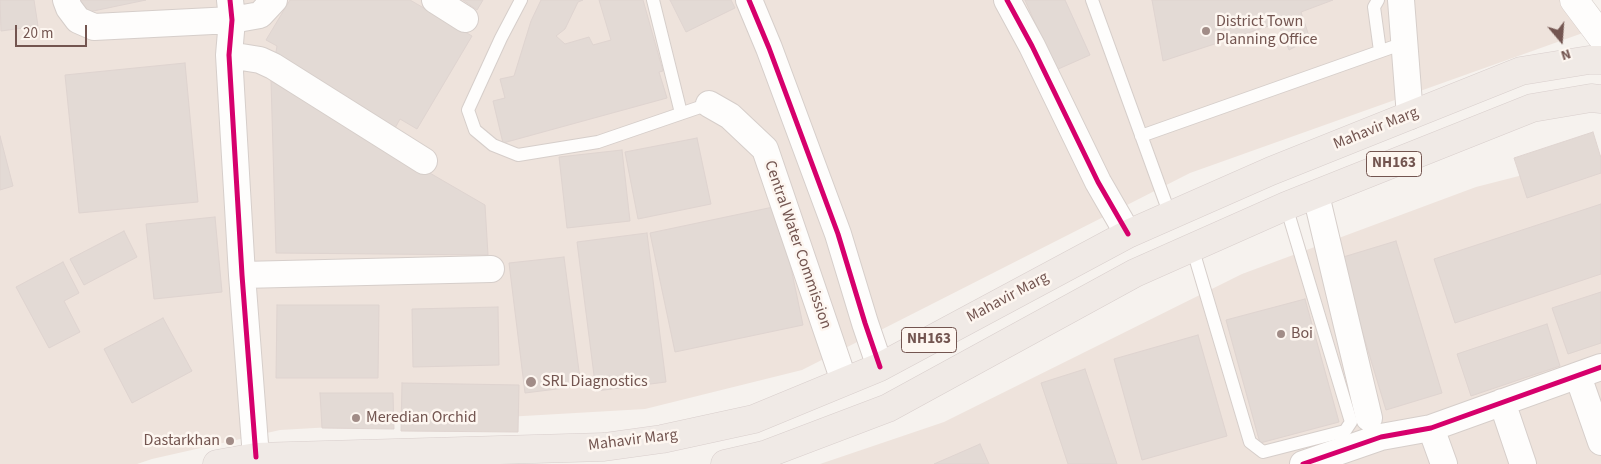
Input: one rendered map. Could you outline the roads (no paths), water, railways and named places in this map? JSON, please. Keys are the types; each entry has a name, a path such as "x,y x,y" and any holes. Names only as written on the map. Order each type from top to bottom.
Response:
{"highway":[{"name":"Mahavir Marg","path":"217,464 256,457 604,447 662,439 754,419 880,367 1128,234 1271,171 1521,71 1589,60 1601,60"},
{"name":"NH163","path":"725,464 769,460 888,408 1135,273 1286,206 1532,108 1591,98 1601,99"},
{"path":"1182,210 1200,243"}],"street":[{"path":"66,0 69,8 78,20 94,27 231,10 260,15 274,0"},
{"path":"435,0 465,19"},
{"path":"750,0 838,234 880,367"},
{"path":"1008,0 1098,182 1128,234"},
{"path":"1401,0 1392,47 1410,116"},
{"path":"1574,0 1601,36"},
{"path":"231,10 229,55 242,275 256,457"},
{"path":"229,55 260,60 273,66 424,161"},
{"path":"709,104 740,97"},
{"name":"Central Water Commission","path":"709,104 730,116 765,149 844,382"},
{"path":"1316,195 1368,418"},
{"path":"242,275 490,269"},
{"path":"1303,464 1341,458 1381,437 1431,428 1589,372 1601,442"},
{"path":"1502,402 1523,464"},
{"path":"1431,428 1444,464"}],"lane":[{"path":"521,0 501,38 468,110 474,130 493,145 518,154 598,142 709,104"},
{"path":"653,0 681,113"},
{"path":"1092,0 1141,136 1182,210"},
{"path":"1141,136 1392,47 1374,8 1378,0"},
{"path":"1200,243 1250,442 1263,452 1345,432 1352,422 1286,206"}],"place":[{"name":"District Town Planning Office","path":"1206,31"},
{"name":"Boi","path":"1281,334"},
{"name":"SRL Diagnostics","path":"531,382"},
{"name":"Meredian Orchid","path":"356,418"},
{"name":"Dastarkhan","path":"230,441"}]}
